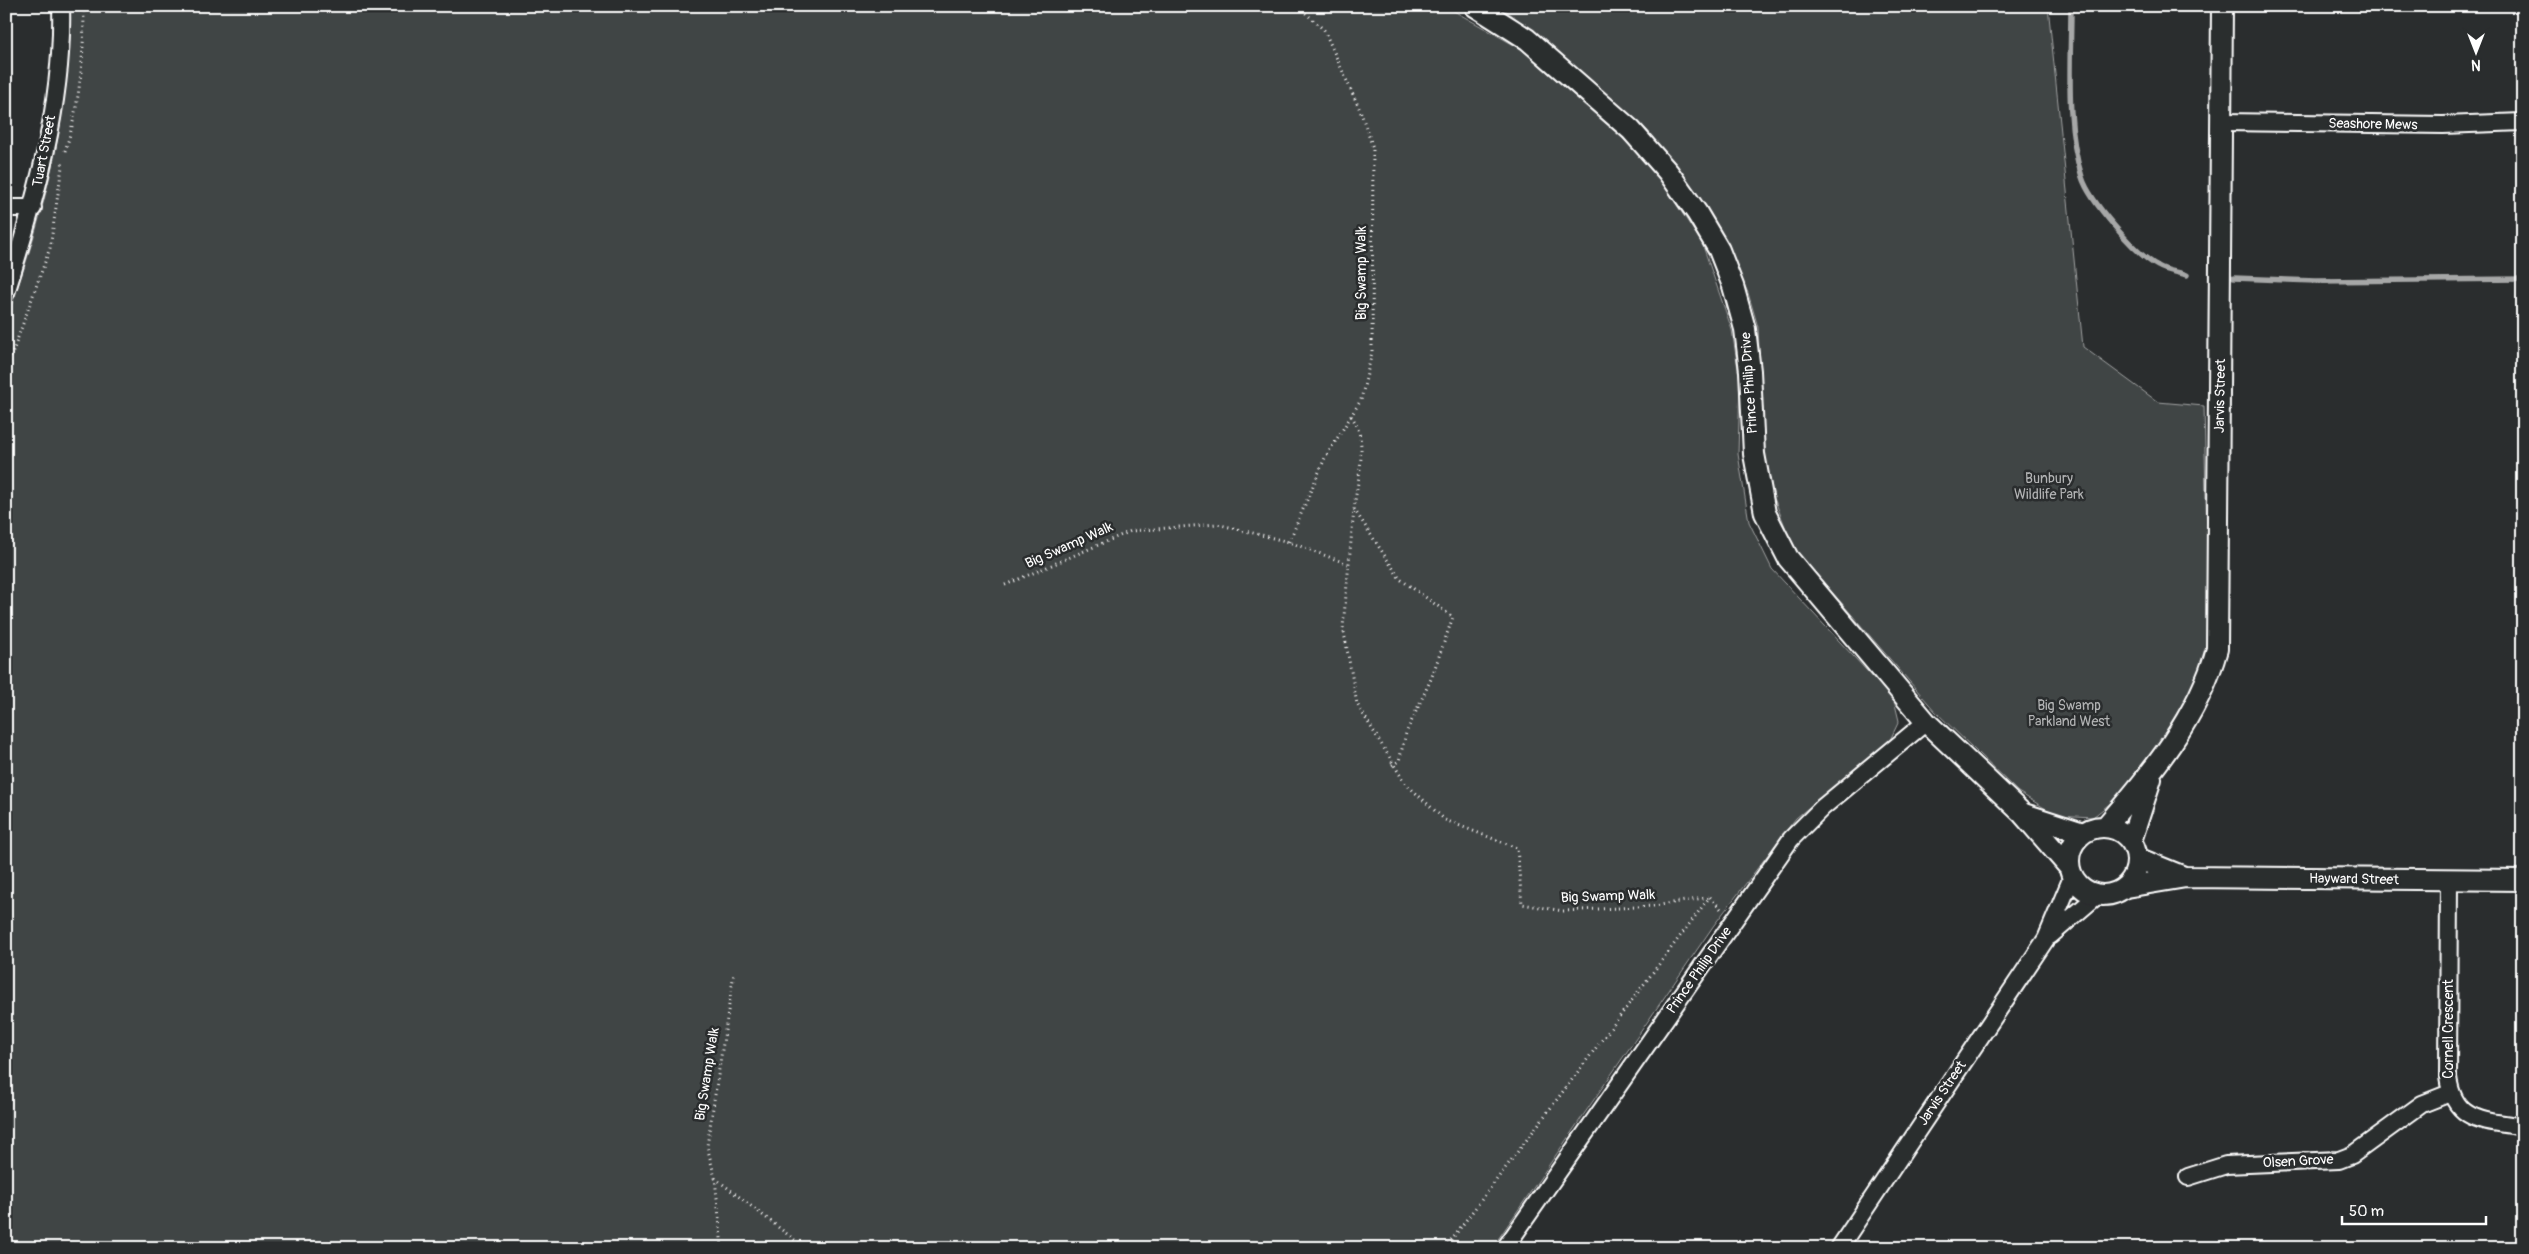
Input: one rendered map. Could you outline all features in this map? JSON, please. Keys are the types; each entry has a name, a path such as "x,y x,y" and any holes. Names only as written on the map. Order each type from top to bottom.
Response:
{"street":[{"name":"Tuart Street","path":"6,293 33,208 57,80 62,6"},
{"name":"Prince Philip Drive","path":"1475,6 1527,39 1631,130 1668,172 1697,213 1719,250 1733,286 1745,329 1750,371 1754,454 1765,513 1788,558 1926,722 2022,813 2071,872"},
{"name":"Jarvis Street","path":"2105,827 2154,770 2202,693 2217,650 2223,122 2222,6"},
{"name":"Seashore Mews","path":"2223,122 2443,124 2523,122"},
{"path":"6,208 33,208"},
{"name":"Prince Philip Drive","path":"1505,1248 1791,839 1822,807 1926,722"},
{"name":"Jarvis Street","path":"2134,850 2154,770"},
{"name":"Prince Philip Drive","path":"2022,813 2083,834"},
{"path":"2105,827 2115,829 2134,850 2137,869 2126,887 2108,895 2098,895 2083,889 2071,872 2071,848 2083,834 2093,828 2105,827"},
{"name":"Hayward Street","path":"2134,850 2186,877"},
{"name":"Jarvis Street","path":"1839,1248 2046,939 2071,872"},
{"name":"Hayward Street","path":"2126,887 2186,877 2523,880"},
{"name":"Cornell Crescent","path":"2449,880 2448,1077 2450,1093 2457,1106 2471,1116 2523,1127"},
{"name":"Jarvis Street","path":"2046,939 2098,895"},
{"name":"Olsen Grove","path":"2188,1177 2226,1165 2339,1160 2352,1155 2422,1104 2450,1093"}],"path":[{"name":"Big Swamp Walk","path":"1290,542 1325,458 1361,400 1372,352 1373,148 1360,110 1324,30 1298,6"},
{"path":"1348,564 1362,443 1358,424 1351,416"},
{"path":"1354,508 1400,578 1452,616 1430,678 1406,734 1399,761 1392,765"},
{"name":"Big Swamp Walk","path":"1005,585 1131,531 1217,524 1290,542 1348,564 1343,627 1356,704 1392,765 1405,783 1445,820 1517,848 1522,904 1563,911 1654,906 1710,897 1445,1248"},
{"name":"Big Swamp Walk","path":"722,1248 715,1178 707,1146 734,973"},
{"path":"715,1178 805,1248"}],"green space":[{"path":"71,6 1445,6 1521,49 1647,160 1702,243 1732,330 1740,382 1738,454 1749,522 1772,569 1894,700 1899,721 1890,740 1796,818 1714,925 1492,1248 6,1248 6,320 36,230 58,138 69,58"},
{"path":"1500,6 2048,6 2083,347 2158,402 2204,406 2209,636 2202,672 2145,765 2122,794 2093,817 2056,815 2018,792 1935,711 1793,547 1774,498 1764,456 1758,327 1748,293 1720,229 1648,131 1549,43"}],"waterway":[{"path":"2071,6 2071,114 2077,157 2086,187 2114,226 2138,251 2161,268 2187,275"},
{"path":"2234,278 2316,281 2523,279"}],"park label":[{"name":"Bunbury Wildlife Park","path":"2049,486"},
{"name":"Big Swamp Parkland West","path":"2069,714"}]}
